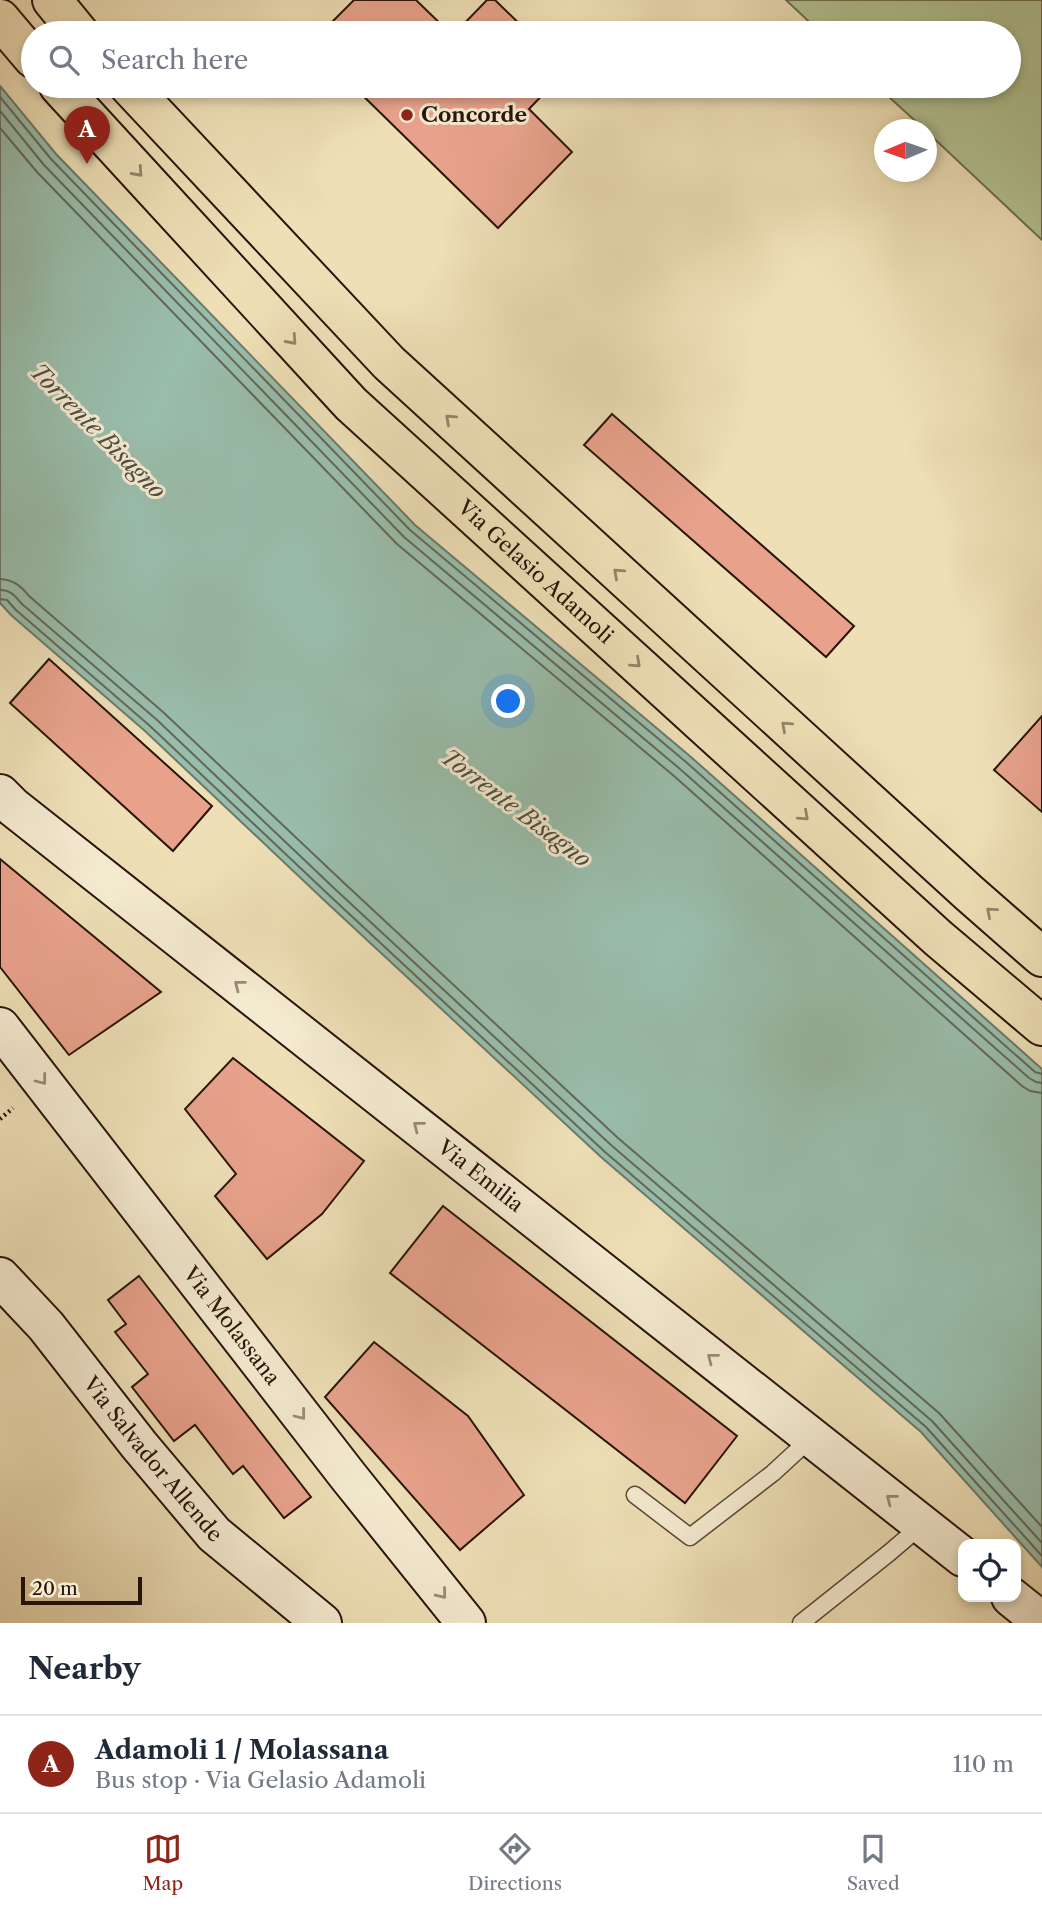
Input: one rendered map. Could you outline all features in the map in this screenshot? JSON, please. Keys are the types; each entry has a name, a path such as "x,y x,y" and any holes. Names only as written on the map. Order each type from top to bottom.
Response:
{"main road":[{"path":"52,0 69,21"},
{"path":"0,19 21,44"},
{"name":"Via Gelasio Adamoli","path":"70,98 351,404 928,929 1042,1026"},
{"path":"140,98 389,363 1042,957"},
{"name":"Via Emilia","path":"0,794 13,807 958,1553"},
{"name":"Via Molassana","path":"0,1027 348,1476 466,1623"},
{"name":"Via Salvador Allende","path":"0,1277 46,1326 139,1445 214,1534 322,1623"},
{"path":"1017,1602 1042,1622"}],"lane":[{"path":"635,1495 690,1537 773,1473 812,1437"},
{"path":"801,1623 923,1524"}],"shaded area":[{"path":"786,0 1042,0 1042,240 937,141 937,119 913,119 890,98 1021,98 1021,21 808,21"}],"water":[{"name":"Torrente Bisagno","path":"0,86 56,154 415,525 691,757 1042,1069 1042,1567 1021,1544 1021,1539 1017,1539 921,1432 601,1157 145,731 0,603"}],"building":[{"path":"354,0 416,0 438,21 333,21"},
{"path":"487,0 495,0 517,21 467,21"},
{"path":"365,98 540,98 529,109 572,152 498,228"},
{"path":"612,414 854,626 826,657 584,445"},
{"path":"49,659 212,806 173,851 10,703"},
{"path":"1042,716 1042,812 994,770"},
{"path":"0,859 161,992 69,1055 0,967"},
{"path":"233,1058 364,1161 322,1214 267,1259 215,1196 236,1174 185,1109"},
{"path":"443,1206 737,1436 685,1503 390,1273"},
{"path":"139,1276 311,1497 284,1518 243,1466 233,1474 195,1425 174,1441 132,1387 148,1374 115,1332 126,1324 108,1300"},
{"path":"374,1342 468,1416 524,1495 460,1550 325,1397"}],"place":[{"name":"Concorde","path":"407,115"},
{"name":"Adamoli 1 / Molassana","path":"87,164"}]}
